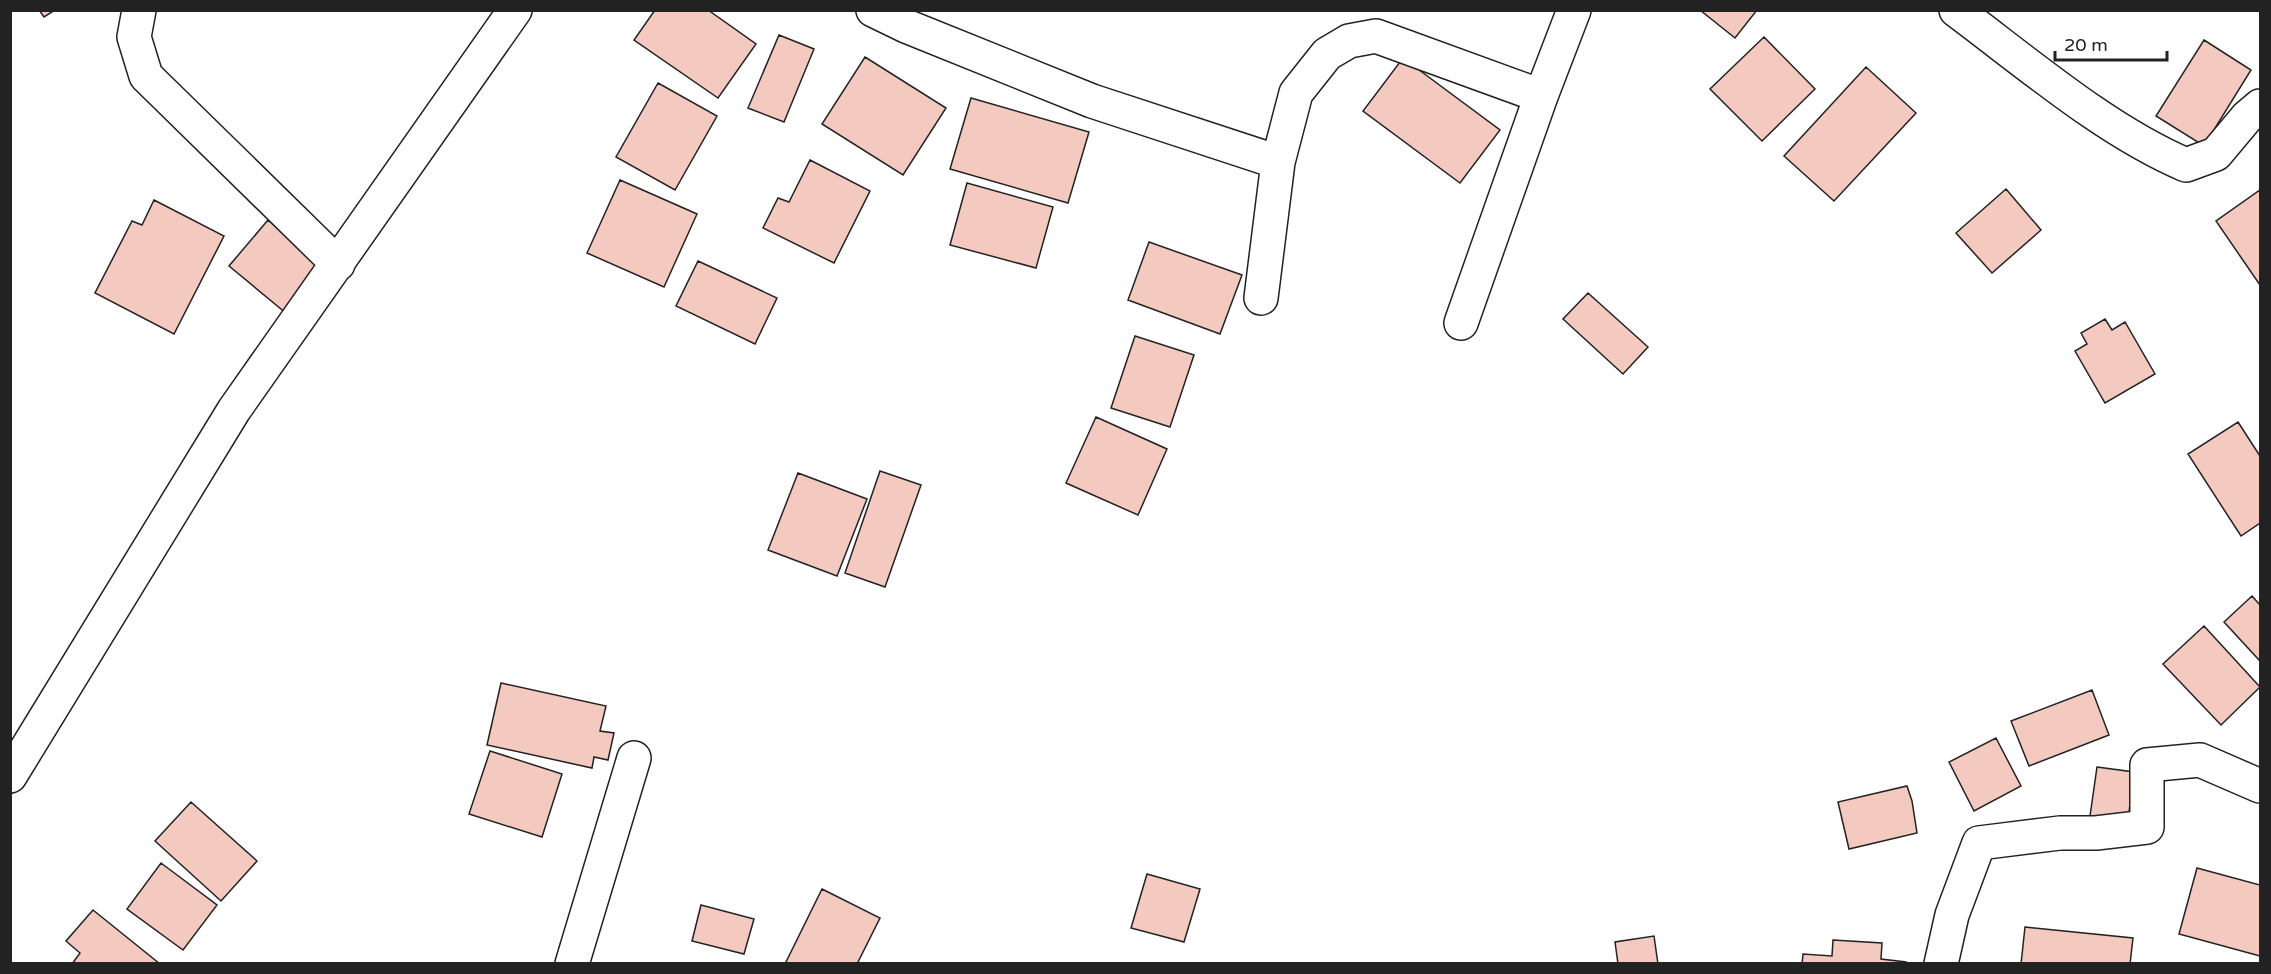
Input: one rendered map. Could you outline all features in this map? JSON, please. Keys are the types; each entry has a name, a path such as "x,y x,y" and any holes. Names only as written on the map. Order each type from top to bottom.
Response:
{"street":[{"path":"139,10 134,37 146,76 338,264"},
{"path":"10,776 234,410 515,10"},
{"path":"873,10 912,18 1092,101 1278,162"},
{"path":"1461,323 1541,96 1574,10"},
{"path":"1956,10 2097,114 2161,154 2186,165 2216,154 2247,117 2260,106"},
{"path":"1261,298 1278,162 1296,93 1327,54 1349,41 1376,36 1541,96"},
{"path":"572,963 634,758"},
{"path":"1941,963 1952,915 1979,843 2060,832 2096,833 2147,827 2147,765 2200,760 2260,786"}],"building":[{"path":"39,10 55,10 44,17"},
{"path":"655,10 708,10 756,44 718,98 634,40"},
{"path":"1700,10 1757,10 1735,38"},
{"path":"779,35 814,49 784,122 748,108"},
{"path":"1764,37 1815,89 1762,141 1710,89"},
{"path":"2204,40 2251,70 2204,146 2156,116"},
{"path":"865,57 946,108 903,175 822,124"},
{"path":"1403,58 1500,130 1460,183 1363,111"},
{"path":"1866,67 1916,113 1834,201 1784,156"},
{"path":"658,83 717,116 675,190 616,157"},
{"path":"971,98 1089,132 1068,203 950,169"},
{"path":"810,160 870,191 834,263 763,228 778,198 789,202"},
{"path":"620,180 697,214 664,287 587,253"},
{"path":"967,183 1053,207 1036,268 950,245"},
{"path":"2006,189 2041,230 1992,273 1956,233"},
{"path":"2260,190 2260,285 2216,221"},
{"path":"154,200 224,236 174,334 95,293 132,221 142,225"},
{"path":"268,220 325,268 287,314 229,266"},
{"path":"1149,242 1242,275 1220,334 1128,300"},
{"path":"698,261 777,298 755,344 676,306"},
{"path":"1588,293 1648,347 1623,374 1563,319"},
{"path":"2105,319 2112,330 2125,322 2155,374 2105,403 2075,351 2087,344 2081,333"},
{"path":"1135,336 1194,355 1170,427 1111,408"},
{"path":"1096,417 1167,449 1138,515 1066,483"},
{"path":"2238,422 2260,456 2260,523 2241,536 2188,454"},
{"path":"880,471 921,485 885,587 845,573"},
{"path":"798,473 867,499 837,576 768,550"},
{"path":"2252,596 2260,605 2260,661 2224,622"},
{"path":"2204,626 2260,687 2221,725 2163,664"},
{"path":"501,683 606,706 600,731 614,733 608,760 594,757 592,768 487,745"},
{"path":"2092,690 2109,735 2029,766 2011,721"},
{"path":"1996,738 2021,786 1974,811 1949,762"},
{"path":"490,751 562,774 542,837 469,814"},
{"path":"2097,767 2134,772 2128,820 2090,816"},
{"path":"1907,786 1917,833 1849,849 1838,802"},
{"path":"191,802 257,861 221,901 155,841"},
{"path":"161,863 217,905 183,950 127,909"},
{"path":"2197,868 2260,885 2260,956 2179,934"},
{"path":"1147,874 1200,889 1184,942 1131,928"},
{"path":"822,889 880,918 857,964 785,964"},
{"path":"701,905 754,919 744,954 692,941"},
{"path":"93,910 160,964 72,964 80,953 66,941"},
{"path":"2025,927 2133,938 2130,964 2021,964"},
{"path":"1654,936 1658,964 1618,964 1615,942"},
{"path":"1833,940 1882,943 1881,959 1906,962 1906,964 1802,964 1803,954 1832,956"}]}
